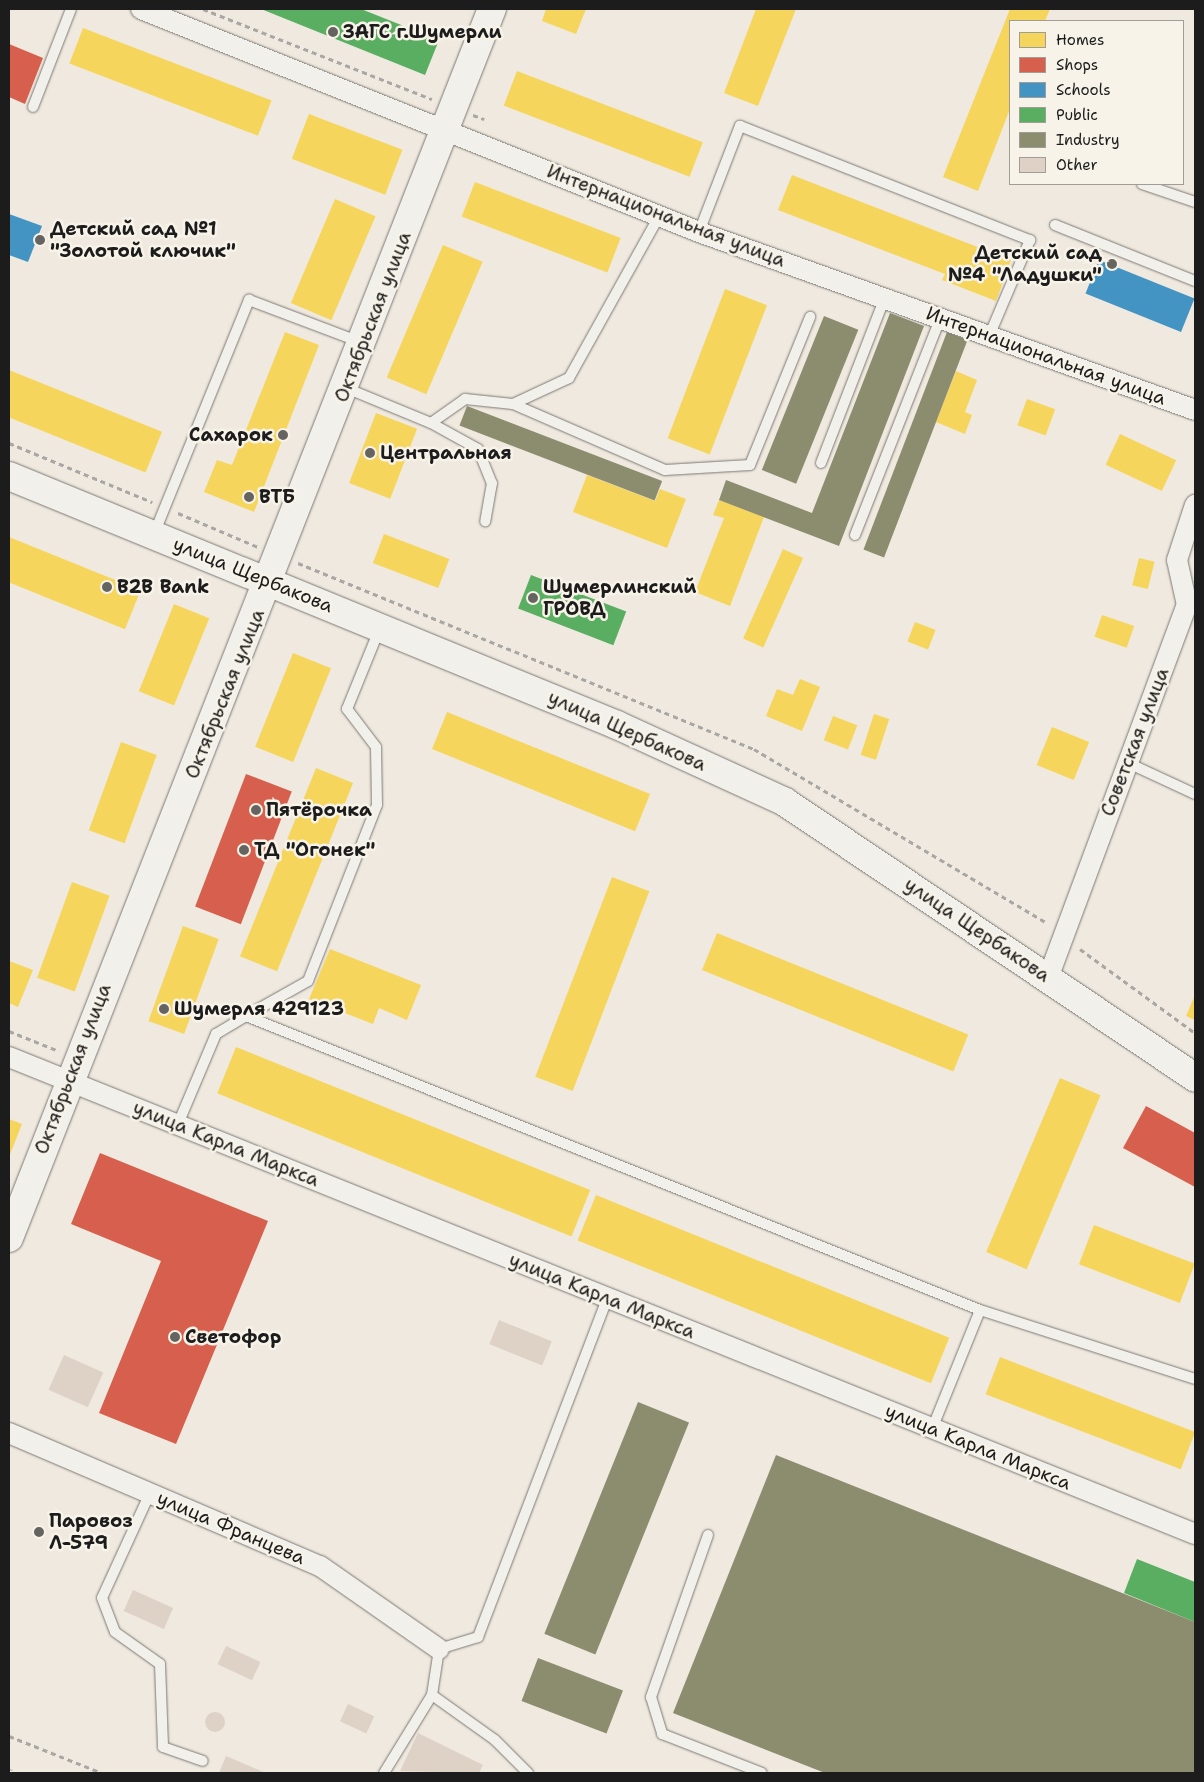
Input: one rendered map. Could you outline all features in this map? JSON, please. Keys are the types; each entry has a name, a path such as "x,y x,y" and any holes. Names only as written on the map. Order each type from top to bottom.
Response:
{"main road":[{"name":"Октябрьская улица","path":"9,1238 68,1080 271,582 363,344 441,110 492,9"},
{"name":"улица Щербакова","path":"9,476 617,725 785,802 1195,1078"}],"street":[{"name":"Интернациональная улица","path":"141,9 441,110 659,216 699,232 990,334 1195,410"},
{"name":"Советская улица","path":"1048,978 1126,762 1187,605 1176,560 1195,505"},
{"name":"улица Карла Маркса","path":"9,1057 1195,1534"},
{"name":"улица Францева","path":"9,1433 320,1566 439,1649"}],"lane":[{"path":"33,107 71,9"},
{"path":"699,232 740,126 1030,240 990,334"},
{"path":"1145,185 1195,202"},
{"path":"513,404 569,378 659,216"},
{"path":"1055,225 1195,281"},
{"path":"821,463 885,297"},
{"path":"154,536 249,300 363,344"},
{"path":"431,423 465,399 513,404 664,470 750,465 810,317"},
{"path":"855,535 941,317"},
{"path":"346,388 431,423 478,450 492,484 485,521"},
{"path":"178,1124 216,1034 308,981 377,805 376,747 347,710 380,627"},
{"path":"1126,762 1195,794"},
{"path":"246,1016 980,1310 1195,1378"},
{"path":"384,1773 432,1694 439,1649 478,1637 607,1299"},
{"path":"932,1429 980,1310"},
{"path":"150,1493 102,1598 115,1632 160,1664 163,1747 204,1761"},
{"path":"708,1535 651,1697 662,1734 762,1773"},
{"path":"432,1694 495,1740 528,1773"}],"path":[{"path":"203,9 441,110 484,120"},
{"path":"9,443 259,547 263,538"},
{"path":"9,1736 102,1773"}],"building: Homes":[{"path":"546,9 586,9 576,34 542,21"},
{"path":"756,9 796,9 758,106 724,93"},
{"path":"1010,9 1050,9 1045,20 1009,20 1009,112 978,191 943,177"},
{"path":"83,28 272,100 258,136 69,63"},
{"path":"517,71 703,142 690,177 504,106"},
{"path":"309,114 402,150 385,195 292,159"},
{"path":"792,175 1011,260 996,301 942,280 945,274 778,210"},
{"path":"475,182 621,238 607,272 462,217"},
{"path":"335,199 376,216 331,320 291,303"},
{"path":"443,245 483,262 426,394 387,378"},
{"path":"725,289 767,305 710,454 668,438"},
{"path":"285,332 319,345 254,512 204,492 217,460 232,465"},
{"path":"9,370 162,432 146,473 9,417"},
{"path":"956,371 977,380 965,412 972,415 965,434 936,422"},
{"path":"1027,399 1055,409 1046,436 1017,425"},
{"path":"376,413 417,429 390,499 349,483"},
{"path":"1120,434 1176,460 1162,491 1106,465"},
{"path":"587,475 655,501 660,489 686,499 667,548 573,512"},
{"path":"719,500 764,517 730,606 695,592 724,518 713,515"},
{"path":"384,534 449,559 438,588 373,563"},
{"path":"9,537 141,590 125,629 9,582"},
{"path":"783,549 803,558 763,647 743,639"},
{"path":"1139,558 1155,562 1148,589 1132,585"},
{"path":"174,604 209,618 174,705 139,691"},
{"path":"1102,615 1134,626 1127,648 1095,637"},
{"path":"915,622 936,630 928,649 907,642"},
{"path":"293,653 331,668 293,762 255,747"},
{"path":"800,679 820,687 802,731 766,716 777,689 793,695"},
{"path":"447,712 650,794 635,831 432,749"},
{"path":"874,714 889,719 876,760 861,755"},
{"path":"833,716 857,725 848,750 824,740"},
{"path":"1052,727 1089,742 1074,780 1037,765"},
{"path":"121,742 157,755 125,843 89,830"},
{"path":"316,768 353,783 277,971 240,956"},
{"path":"612,877 649,891 573,1091 535,1077"},
{"path":"72,882 110,896 75,992 37,978"},
{"path":"183,926 219,939 184,1034 148,1021"},
{"path":"717,933 968,1035 953,1072 702,970"},
{"path":"330,949 421,985 407,1020 379,1008 373,1024 309,999"},
{"path":"9,961 33,970 18,1007 9,1003"},
{"path":"1195,995 1195,1020 1186,1016"},
{"path":"236,1047 590,1190 571,1236 217,1093"},
{"path":"1060,1078 1101,1095 1027,1269 986,1252"},
{"path":"9,1119 22,1124 9,1157"},
{"path":"596,1195 949,1338 931,1383 578,1240"},
{"path":"1094,1225 1195,1264 1180,1303 1079,1264"},
{"path":"1000,1357 1195,1432 1181,1469 986,1394"}],"building: Shops":[{"path":"9,44 43,58 25,104 9,97"},
{"name":"ТД \"Огонек\"","path":"246,774 292,792 241,924 195,907"},
{"path":"1146,1106 1195,1133 1195,1187 1123,1148"},
{"name":"Светофор","path":"100,1153 268,1221 176,1444 99,1413 161,1261 71,1224"}],"building: Schools":[{"path":"9,214 42,226 28,262 9,255"},
{"path":"1099,260 1194,299 1181,332 1086,293"}],"building: Public":[{"path":"261,9 361,9 439,40 425,75"},
{"path":"531,575 626,612 613,645 518,609"},
{"path":"1137,1559 1195,1582 1195,1622 1124,1593"}],"building: Industry":[{"path":"890,313 924,326 839,546 719,500 726,480 812,513"},
{"path":"824,316 858,330 796,484 762,470"},
{"path":"947,332 968,340 884,557 864,550"},
{"path":"467,406 662,481 655,501 459,426"},
{"path":"638,1402 689,1423 595,1654 544,1634"},
{"path":"776,1455 1195,1622 1195,1773 825,1773 673,1713"},
{"path":"538,1658 623,1691 606,1734 522,1701"}],"building: Other":[{"path":"499,1320 552,1341 542,1365 489,1344"},
{"path":"64,1355 103,1372 88,1407 49,1390"},
{"path":"133,1590 173,1608 164,1629 124,1611"},
{"path":"226,1646 260,1662 252,1680 218,1664"},
{"path":"348,1704 374,1716 366,1733 340,1721"},
{"path":"215,1712 222,1715 225,1722 222,1729 215,1732 208,1729 205,1722 208,1715"},
{"path":"418,1733 483,1765 479,1773 400,1771"},
{"path":"226,1756 266,1773 219,1773"}],"place":[{"name":"ЗАГС г.Шумерли","path":"333,32"},
{"name":"Детский сад №1 \"Золотой ключик\"","path":"40,240"},
{"name":"Детский сад №4 \"Ладушки\"","path":"1112,264"},
{"name":"Сахарок","path":"283,435"},
{"name":"Центральная","path":"370,453"},
{"name":"ВТБ","path":"249,497"},
{"name":"B2B Bank","path":"107,587"},
{"name":"Шумерлинский ГРОВД","path":"533,598"},
{"name":"Пятёрочка","path":"256,810"},
{"name":"ТД \"Огонек\"","path":"244,850"},
{"name":"Шумерля 429123","path":"164,1009"},
{"name":"Светофор","path":"175,1337"},
{"name":"Паровоз Л-579","path":"39,1532"}]}
